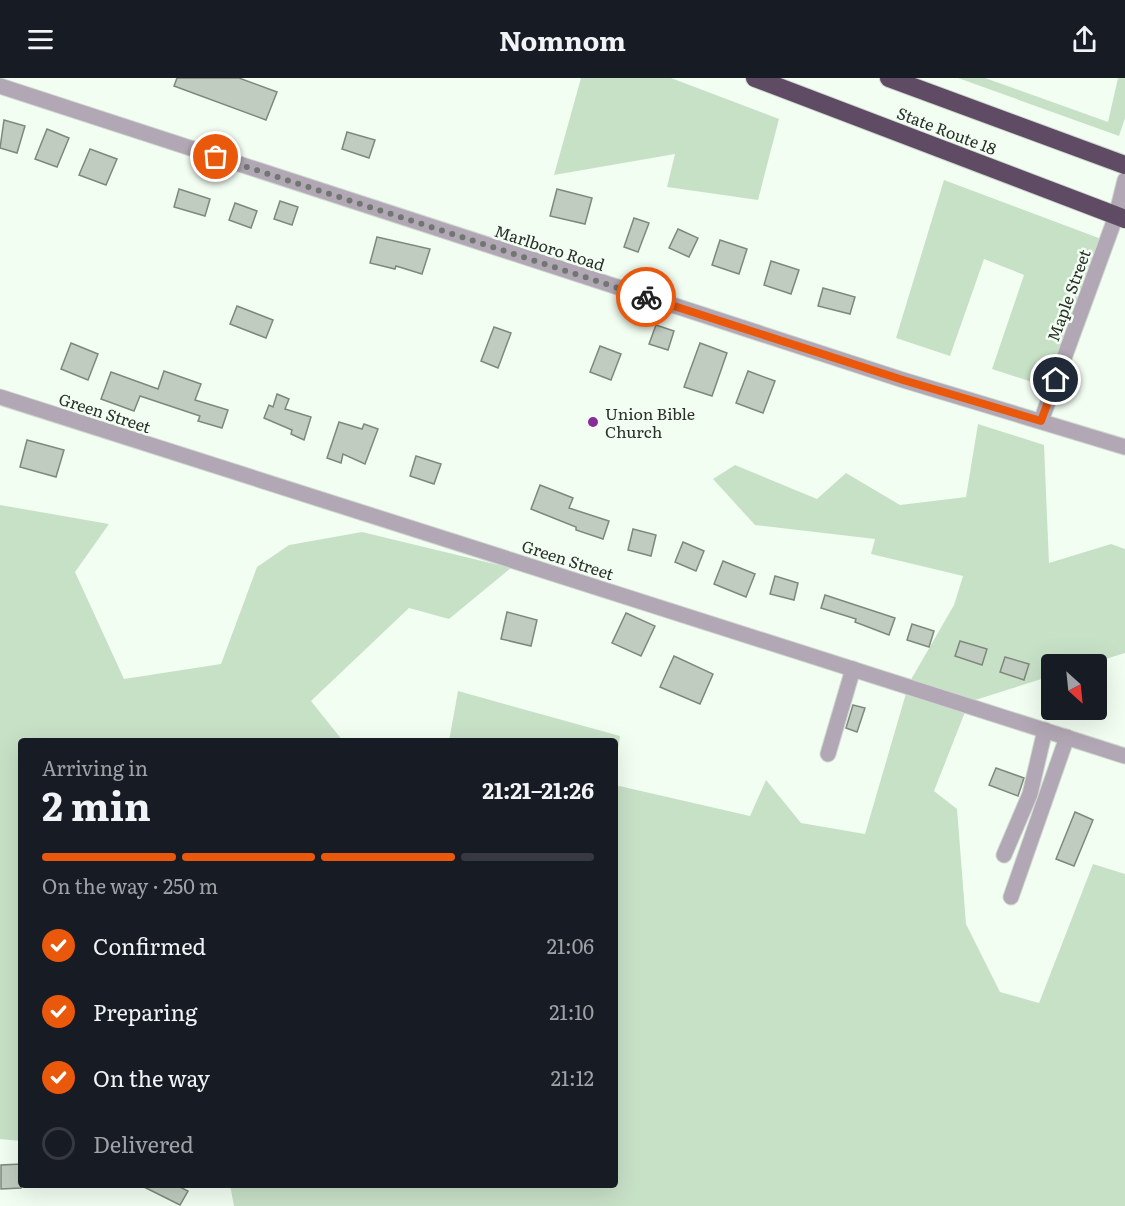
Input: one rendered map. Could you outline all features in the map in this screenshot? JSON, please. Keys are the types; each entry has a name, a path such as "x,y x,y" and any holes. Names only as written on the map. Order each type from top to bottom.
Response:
{"highway":[{"name":"State Route 18","path":"755,78 1121,217"},
{"name":"State Route 18","path":"889,78 1125,165"}],"street":[{"name":"Marlboro Road","path":"0,86 903,380 1125,447"},
{"name":"Maple Street","path":"1041,421 1121,217 1125,180"},
{"name":"Green Street","path":"0,397 1125,756"},
{"path":"828,754 853,669"},
{"path":"1004,855 1030,794 1045,730"},
{"path":"1011,897 1067,737"}],"green space":[{"path":"581,78 671,78 779,119 758,200 667,187 675,154 554,175"},
{"path":"958,78 985,78 1108,122 1118,78 1125,78 1125,118 1119,136"},
{"path":"944,180 1104,240 1053,389 992,369 1024,275 984,259 950,356 896,338"},
{"path":"978,424 1044,445 1049,563 1111,544 1125,549 1125,653 1107,658 1107,654 1041,654 1041,679 969,702 934,791 957,809 966,924 1000,992 1039,1003 1093,864 1125,874 1125,1206 234,1206 231,1188 618,1188 618,786 750,816 766,780 801,823 865,834 909,683 954,605 963,576 871,554 875,539 755,525 713,479 735,465 817,499 846,473 900,505 966,497"},
{"path":"0,505 109,524 75,572 124,679 221,664 257,567 289,545 362,532 511,568 449,619 409,608 311,701 341,738 18,738 18,1141 0,1139"},
{"path":"458,691 620,736 618,749 618,738 450,738"}],"building":[{"path":"177,78 239,78 277,92 266,120 174,86"},
{"path":"4,120 25,126 17,153 0,148"},
{"path":"47,129 69,138 57,167 35,159"},
{"path":"347,132 375,140 369,158 342,149"},
{"path":"90,149 117,159 106,185 79,175"},
{"path":"179,189 210,199 205,216 174,207"},
{"path":"557,189 592,198 585,224 550,216"},
{"path":"280,201 298,207 292,225 274,219"},
{"path":"235,203 257,211 251,228 229,220"},
{"path":"634,218 649,223 638,252 624,247"},
{"path":"678,229 698,238 689,257 669,248"},
{"path":"377,237 430,249 422,274 396,266 395,269 370,263"},
{"path":"720,240 747,249 739,274 712,265"},
{"path":"771,261 799,270 791,294 764,285"},
{"path":"823,288 855,297 850,314 818,306"},
{"path":"237,306 273,320 266,338 230,324"},
{"path":"656,325 674,331 668,350 649,344"},
{"path":"494,327 511,333 498,368 481,361"},
{"path":"71,343 98,354 88,380 61,369"},
{"path":"700,343 727,353 712,396 684,387"},
{"path":"600,346 621,354 611,380 590,372"},
{"path":"164,371 201,384 195,400 228,410 222,428 198,421 200,416 140,396 134,411 101,399 111,372 158,389"},
{"path":"748,371 775,381 763,413 736,403"},
{"path":"277,394 289,399 285,409 311,417 304,440 291,434 292,430 264,418 269,405 273,407"},
{"path":"339,422 362,429 364,424 378,429 365,464 343,454 341,463 327,458"},
{"path":"27,440 64,450 56,477 20,467"},
{"path":"416,456 441,464 434,484 410,476"},
{"path":"540,485 573,498 569,508 609,521 603,539 576,530 576,527 531,509"},
{"path":"633,529 656,535 651,556 628,550"},
{"path":"683,542 704,551 696,571 675,562"},
{"path":"723,561 755,574 746,597 714,584"},
{"path":"775,576 798,583 794,600 770,594"},
{"path":"825,595 895,618 889,635 855,622 856,619 821,608"},
{"path":"507,612 537,620 531,646 501,639"},
{"path":"626,613 655,626 641,656 612,643"},
{"path":"912,624 934,631 929,647 907,640"},
{"path":"960,641 987,649 982,665 955,656"},
{"path":"674,656 713,674 700,704 660,687"},
{"path":"1005,657 1029,664 1024,680 1000,672"},
{"path":"853,705 865,708 857,732 846,728"},
{"path":"996,768 1024,778 1018,796 989,785"},
{"path":"1075,812 1093,820 1074,866 1056,859"},
{"path":"18,1164 18,1188 21,1188 1,1189 1,1165"},
{"path":"146,1188 182,1188 188,1191 180,1205"}],"way so far":[{"path":"216,157 646,297"}],"place":[{"name":"Union Bible Church","path":"593,422"}],"route":[{"path":"646,297 903,380 1041,421 1056,380"}]}
